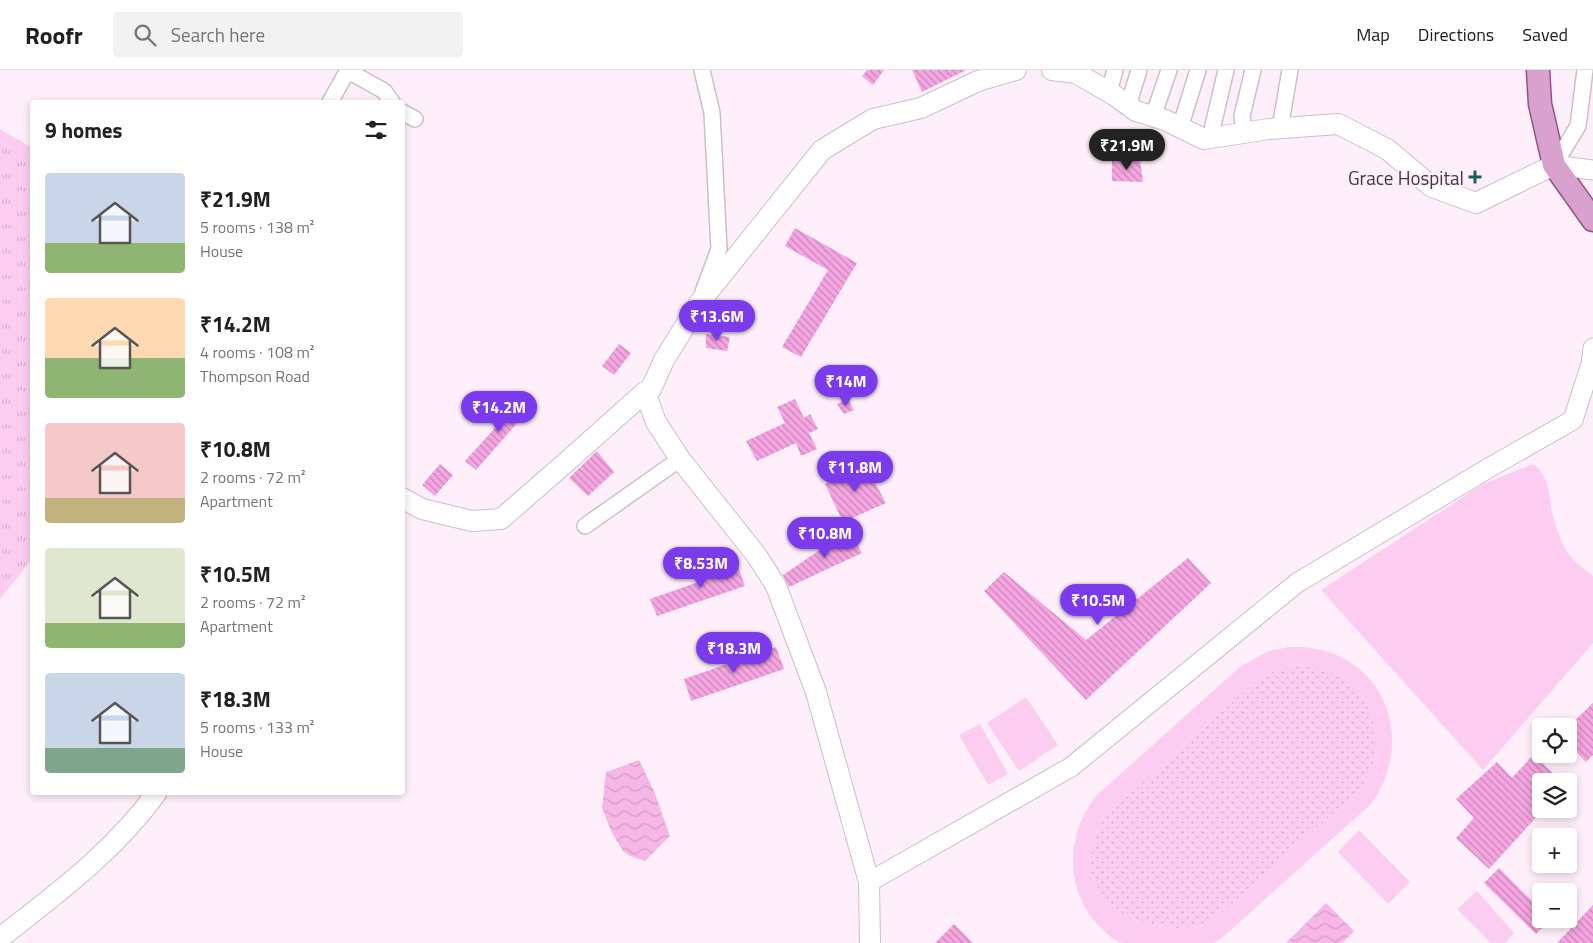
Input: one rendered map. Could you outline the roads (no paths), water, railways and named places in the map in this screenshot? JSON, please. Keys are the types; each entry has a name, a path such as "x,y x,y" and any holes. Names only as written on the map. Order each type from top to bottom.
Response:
{"main road":[{"path":"405,500 422,509 472,521 501,519 650,389 664,360 700,302 822,150 873,119 921,108 978,81 1016,70"},
{"path":"1052,70 1088,75 1136,112 1154,117 1204,139 1280,128 1338,124 1387,148 1432,187 1476,203 1554,165"},
{"path":"1538,70 1540,104 1554,165 1593,220"},
{"path":"645,392 656,422 680,459 757,556 776,586 816,692 869,882 870,943"},
{"path":"0,938 80,876 140,817 154,795"}],"street":[{"path":"700,302 719,249 712,113 702,70"},
{"path":"1109,92 1115,70"},
{"path":"1128,106 1139,70"},
{"path":"1154,117 1169,70"},
{"path":"1180,128 1198,70"},
{"path":"1210,138 1226,70"},
{"path":"1244,133 1242,116 1253,70"},
{"path":"1280,128 1290,70"},
{"path":"1585,70 1578,126 1554,165 1593,170"},
{"path":"331,100 348,71 384,91 391,100"},
{"path":"869,882 1071,767 1297,583 1478,474 1573,420 1591,364 1593,348"},
{"path":"585,526 680,459"}],"water":[{"path":"639,760 654,791 670,836 645,861 630,856 623,851 612,833 602,808 606,772"},
{"path":"1326,903 1354,931 1342,943 1286,943"}],"place":[{"name":"Grace Hospital","path":"1475,177"}]}
